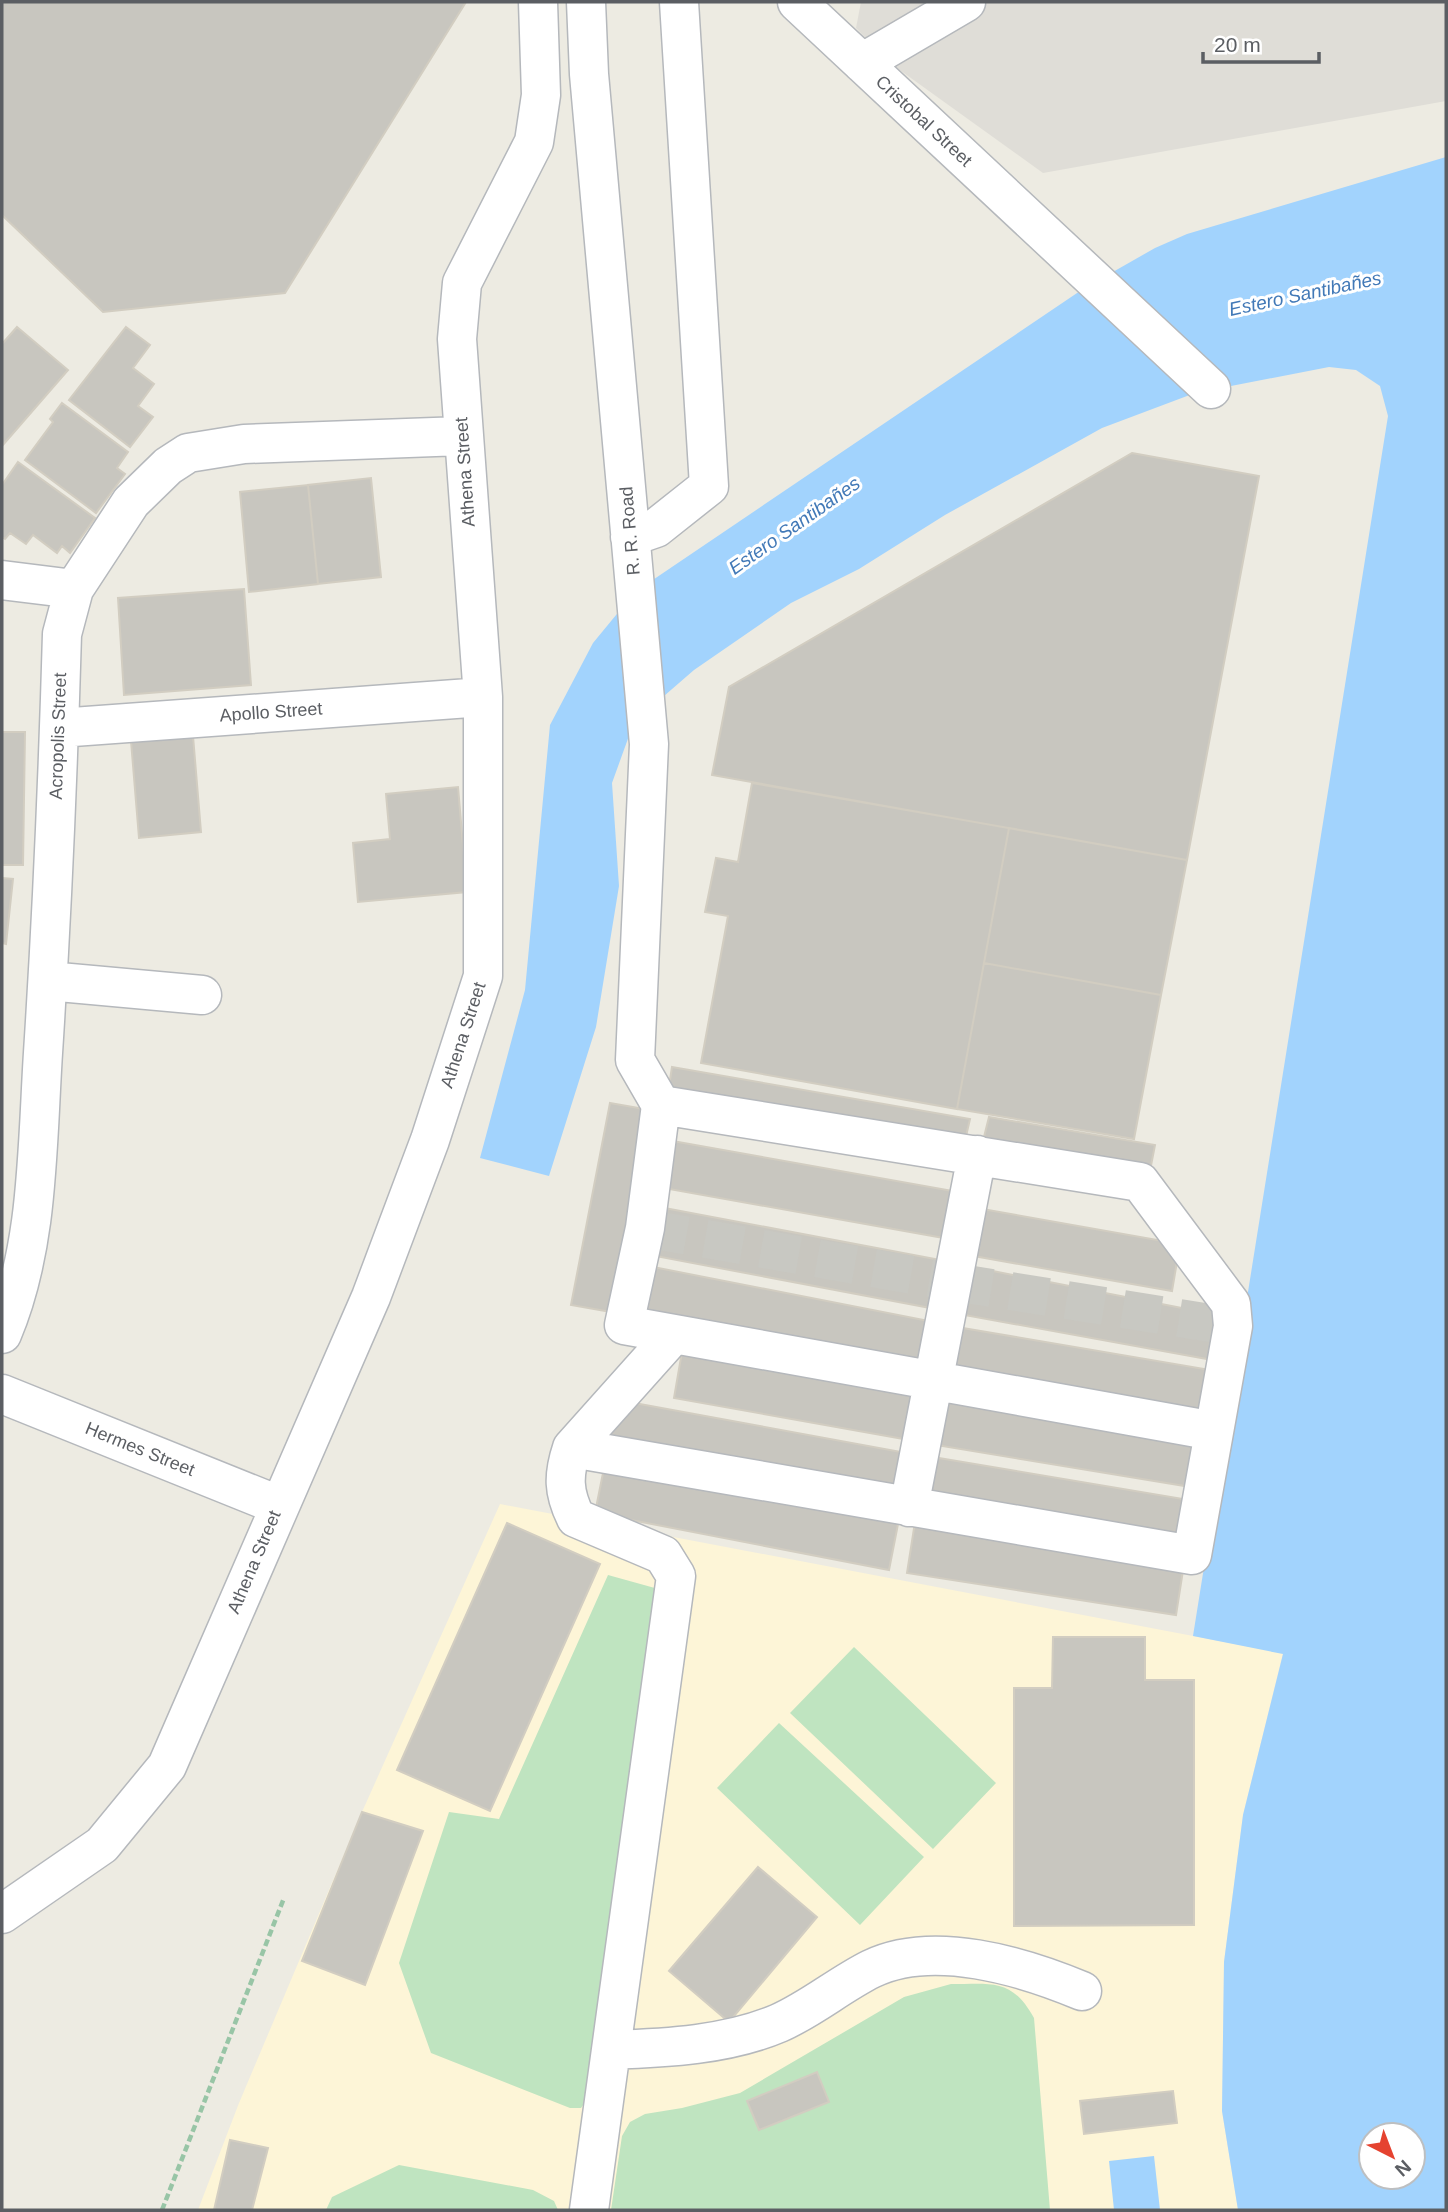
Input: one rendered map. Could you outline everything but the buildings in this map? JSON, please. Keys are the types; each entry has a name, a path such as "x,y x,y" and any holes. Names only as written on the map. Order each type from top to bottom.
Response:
{"street":[{"name":"Athena Street","path":"2,1914 103,1845 167,1766 278,1505 371,1297 430,1140 483,976 483,697 461,436 457,339 462,283 534,142 541,95 538,2"},
{"name":"R. R. Road","path":"586,2 589,74 635,580 640,670 649,744 635,1060 661,1105"},
{"path":"631,537 656,528 709,486 679,2"},
{"name":"Cristobal Street","path":"797,2 1211,389"},
{"path":"862,63 966,2"},
{"name":"Acropolis Street","path":"2,1334 15,1302 31,1224 48,981 62,634 74,589 131,502 168,467 188,453 244,444 461,436"},
{"path":"2,580 74,589"},
{"name":"Apollo Street","path":"59,727 483,697"},
{"path":"48,981 202,995"},
{"path":"572,1448 1192,1555 1214,1431 1231,1304 1140,1182 661,1105 647,1229 624,1325 1214,1431"},
{"path":"909,1507 976,1156"},
{"path":"589,2210 676,1576 663,1555 576,1518 565,1495 565,1470 572,1448 673,1335"},
{"name":"Hermes Street","path":"2,1394 278,1505"},
{"path":"611,2050 665,2048 729,2036 778,2023 873,1968 909,1959 975,1958 1033,1971 1082,1991"}],"path":[{"path":"162,2210 285,1898"}],"shaded area":[{"path":"861,2 1446,2 1446,101 1043,173 890,63 856,28"},
{"path":"500,1504 1283,1653 1243,1815 1224,1962 1222,2111 1238,2210 198,2210 239,2103 362,1812"}],"green space":[{"path":"608,1575 662,1590 586,2101 581,2108 570,2108 431,2053 399,1963 449,1812 499,1819"},
{"path":"854,1647 996,1783 933,1849 790,1713"},
{"path":"779,1723 924,1857 860,1925 717,1788"},
{"path":"951,1984 1000,1986 1018,1996 1034,2018 1050,2210 611,2210 622,2136 630,2122 645,2114 682,2108 740,2093 904,1997"},
{"path":"399,2165 533,2190 554,2201 558,2210 326,2210 332,2197"}],"water":[{"name":"Estero Santibañes","path":"1446,157 1446,2210 1238,2210 1222,2111 1224,1962 1243,1815 1283,1654 1193,1636 1388,416 1380,386 1356,370 1329,367 1195,393 1102,428 945,515 859,569 791,603 694,670 634,722 612,783 619,886 596,1027 549,1176 480,1158 525,990 550,725 593,643 635,592 1083,289 1155,248 1187,234"},
{"path":"1154,2156 1160,2210 1114,2210 1109,2161"}],"tunnel":[{"path":"649,1229 947,1281"},
{"path":"954,1282 1223,1325"}]}
